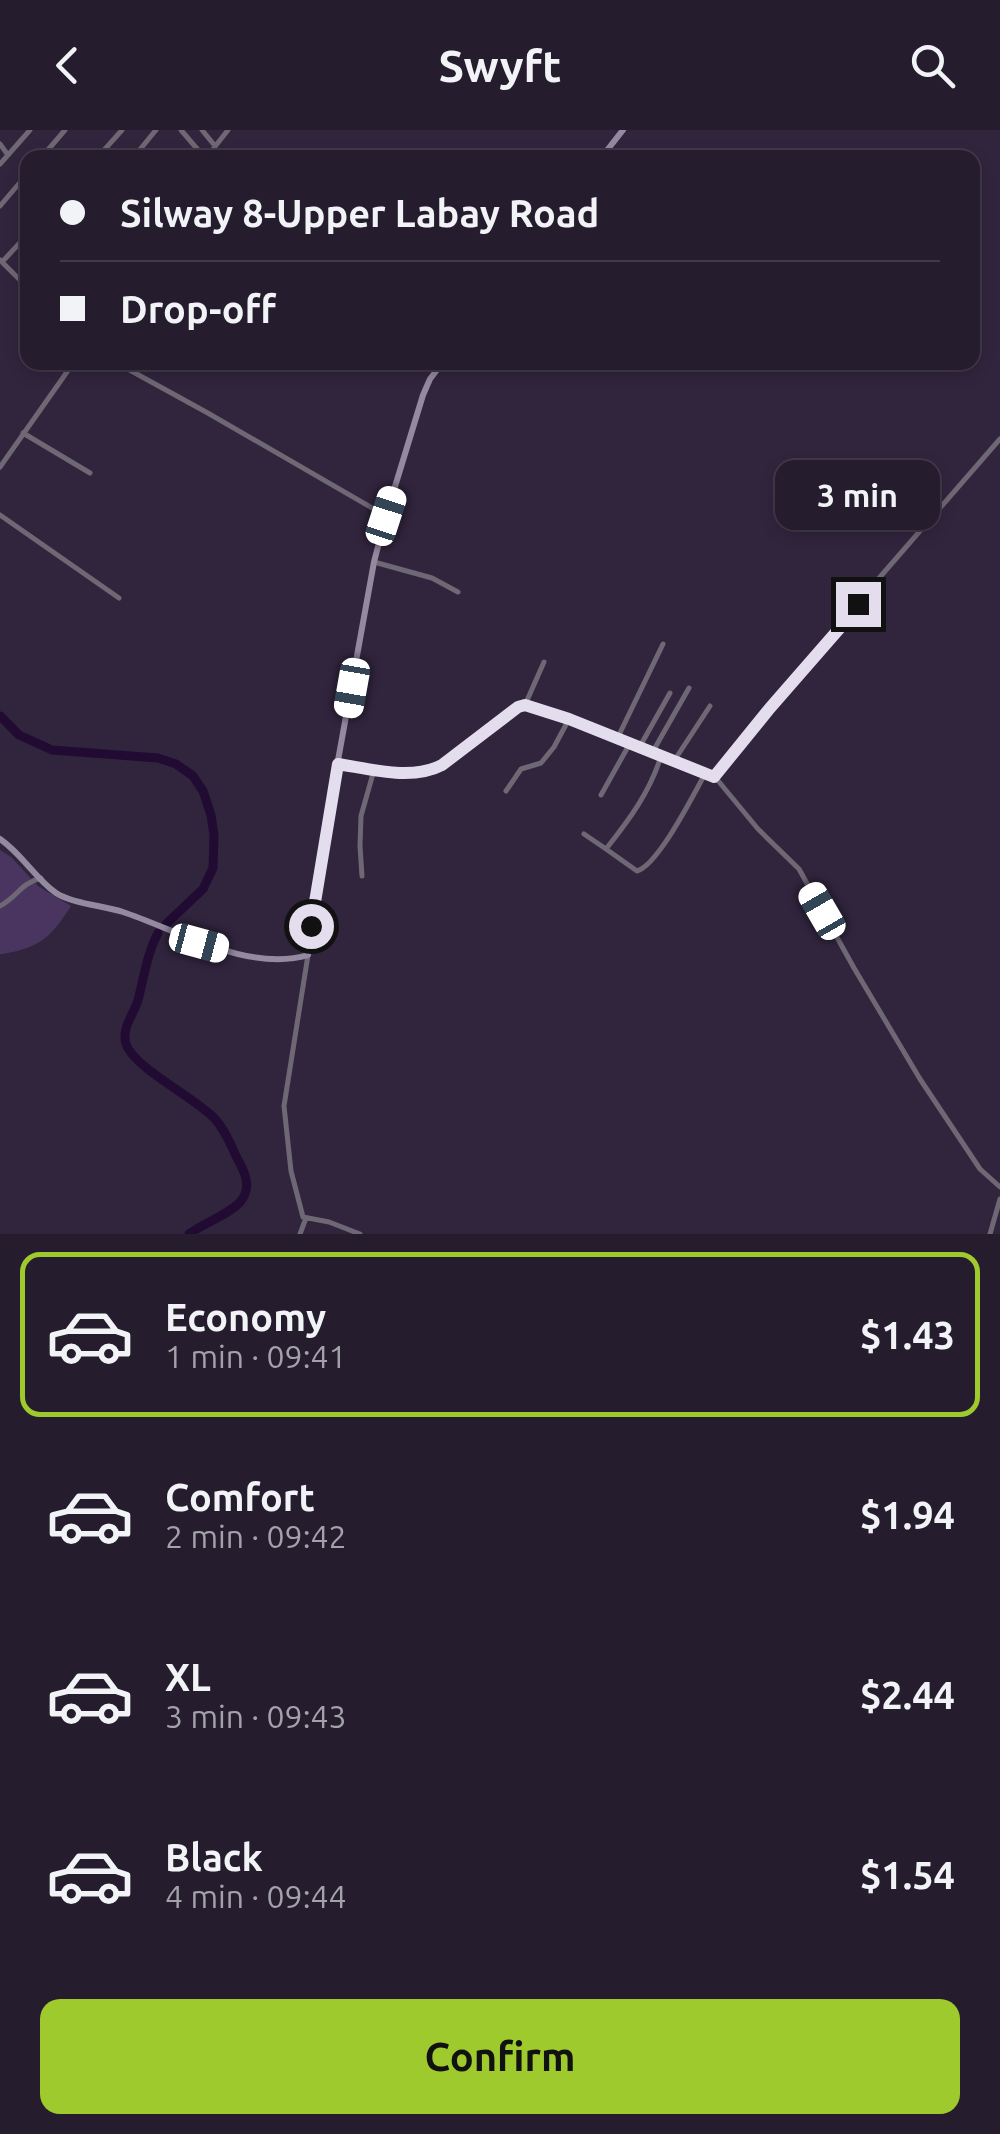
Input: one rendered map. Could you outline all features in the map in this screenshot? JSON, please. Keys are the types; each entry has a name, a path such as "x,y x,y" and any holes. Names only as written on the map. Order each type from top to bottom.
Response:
{"main road":[{"path":"608,148 623,130"},
{"path":"0,839 62,896 126,914 199,943 271,959 291,960 308,955 318,876 374,562 423,395 437,370"}],"street":[{"path":"0,164 30,130"},
{"path":"48,150 64,130"},
{"path":"104,150 122,130"},
{"path":"139,150 156,130"},
{"path":"181,130 198,150"},
{"path":"202,130 215,146"},
{"path":"212,150 228,130"},
{"path":"0,144 8,155"},
{"path":"0,206 20,182"},
{"path":"20,242 1,261 20,278"},
{"path":"0,467 68,370"},
{"path":"129,370 386,516"},
{"path":"23,433 90,473"},
{"path":"714,777 1000,439"},
{"path":"0,515 119,598"},
{"path":"374,562 432,578 458,592"},
{"path":"617,739 663,644"},
{"path":"525,705 544,662"},
{"path":"652,753 689,688"},
{"path":"639,748 670,693"},
{"path":"338,764 419,772 435,768 525,705 714,777 799,869 920,1079 980,1169 1000,1187"},
{"path":"674,761 710,706"},
{"path":"506,791 520,769 544,761 569,719"},
{"path":"601,795 630,744"},
{"path":"606,849 643,798 661,756"},
{"path":"362,876 362,816 374,770"},
{"path":"584,834 635,870 644,869 682,817 705,774"},
{"path":"0,906 29,881 42,878"},
{"path":"308,955 284,1106 291,1170 300,1212 306,1218 360,1234"},
{"path":"990,1234 1000,1199"},
{"path":"300,1234 306,1218"}],"shaded area":[{"path":"0,850 38,886 71,906 43,939 2,954 0,954"}],"waterway":[{"path":"0,716 19,735 52,750 158,758 193,776 211,815 213,868 203,889 166,924"},
{"path":"158,933 127,1027 126,1044 140,1063 218,1122 246,1180 244,1196 236,1206 189,1234"}],"route":[{"path":"311,926 338,764 386,771 431,770 525,705 714,777 858,604"}]}
